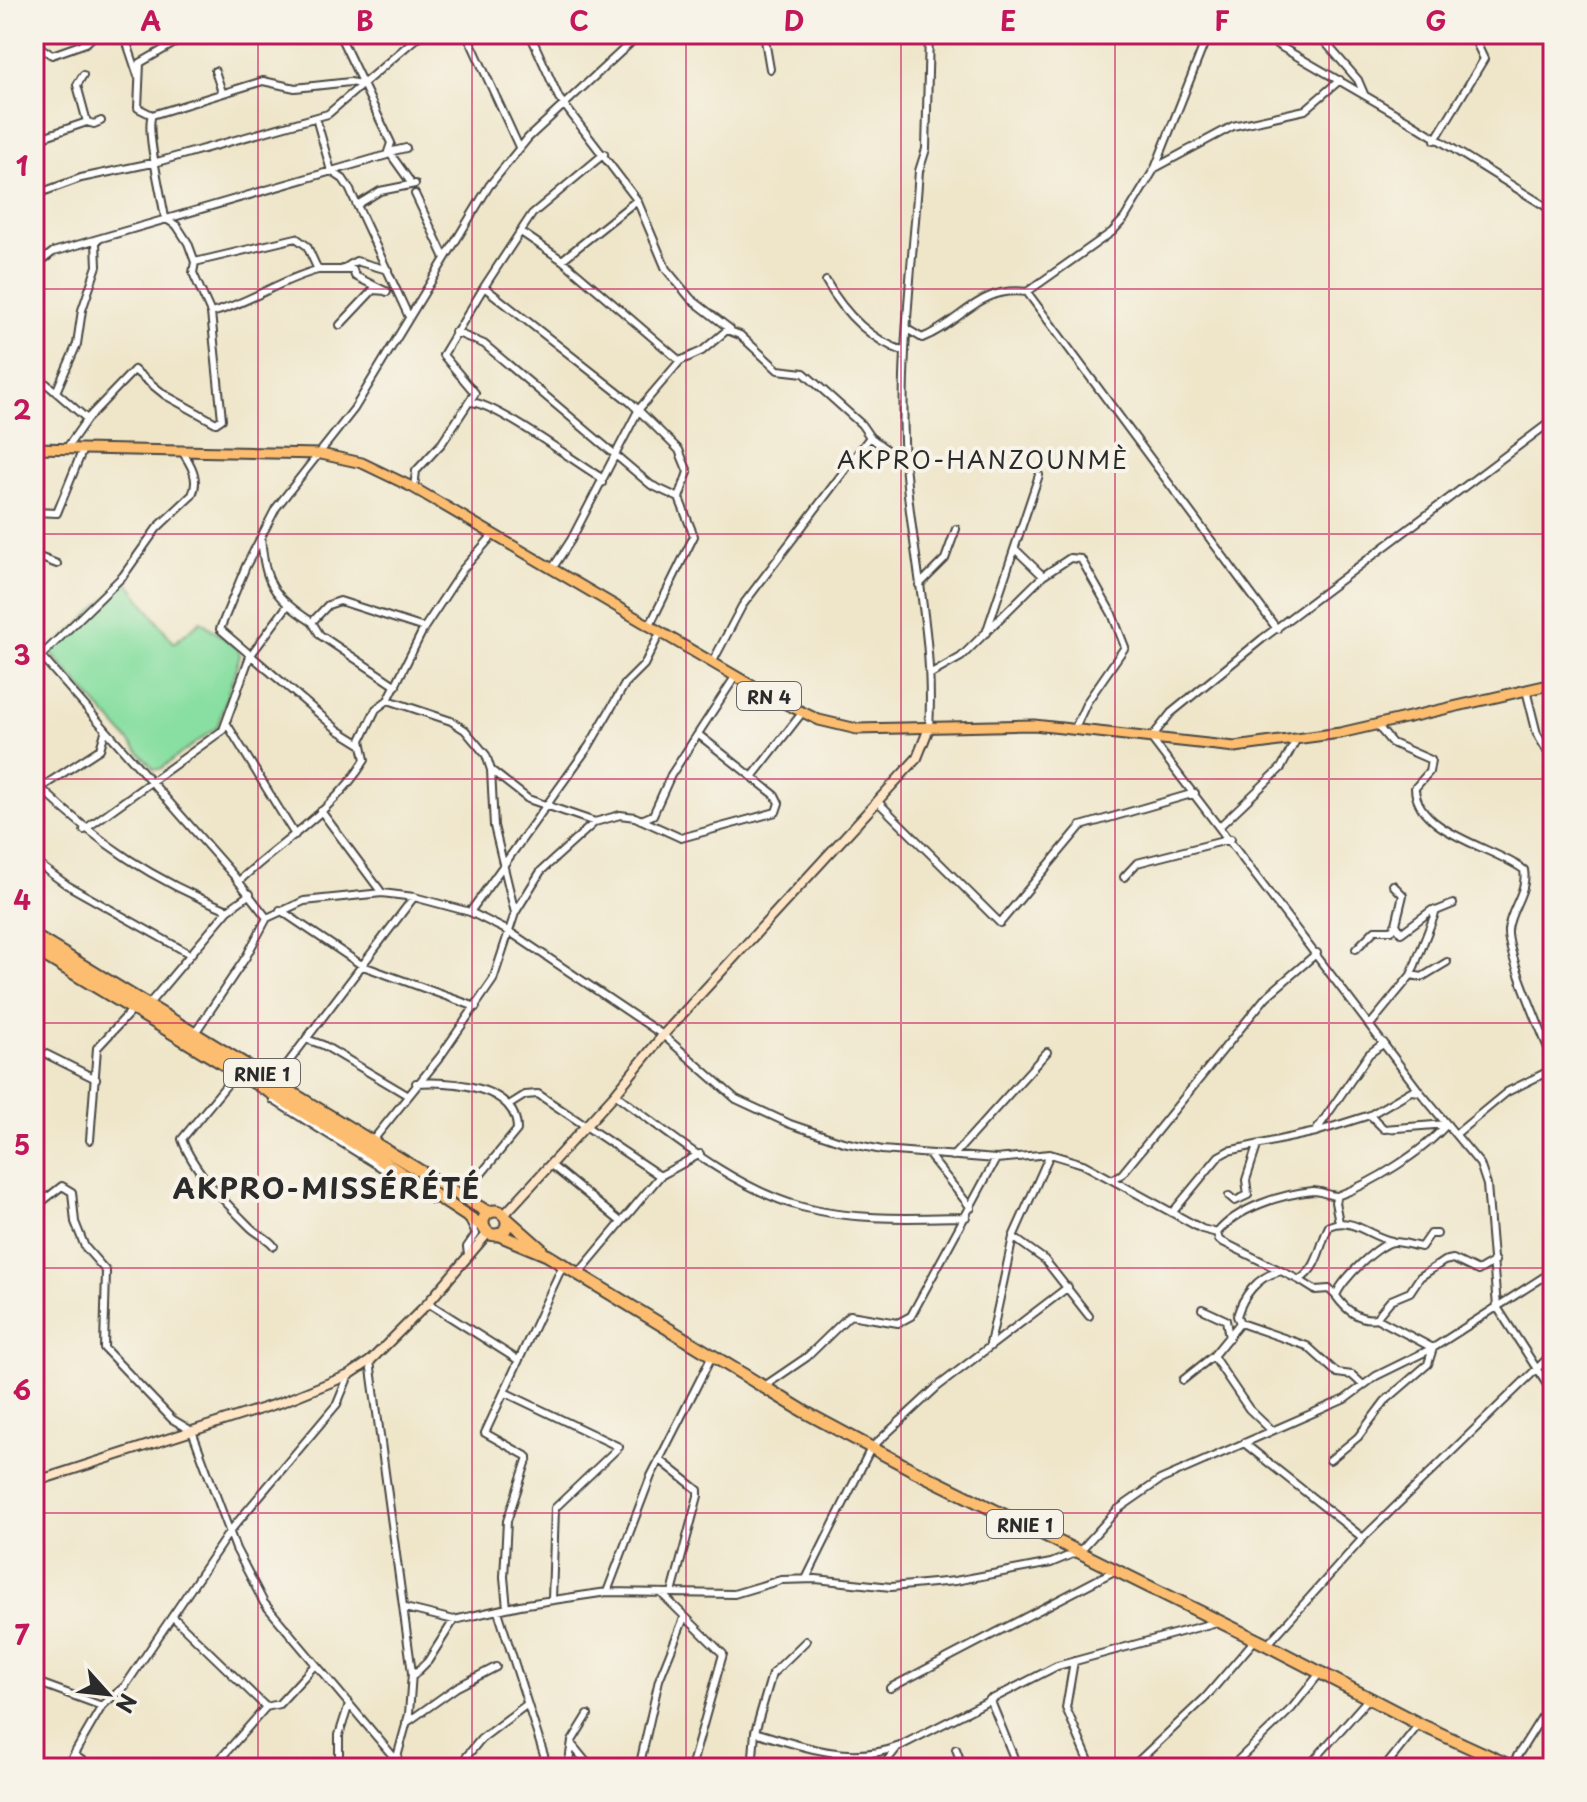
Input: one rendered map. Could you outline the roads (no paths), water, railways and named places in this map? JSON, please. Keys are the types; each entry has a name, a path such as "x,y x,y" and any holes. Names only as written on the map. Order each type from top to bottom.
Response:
{"highway":[{"name":"RNIE 1","path":"34,936 195,1033 225,1058 490,1231 547,1255 763,1387 871,1448 1267,1645 1491,1765 1513,1767"},
{"name":"RNIE 1","path":"34,952 131,1010 275,1080 489,1213 505,1216 547,1255"},
{"path":"489,1213 490,1231 506,1228 505,1216"}],"main road":[{"name":"RN 4","path":"34,448 321,454 362,463 414,488 735,677 802,713 857,729 1034,725 1235,747 1295,742 1553,684"},
{"path":"505,1216 615,1094 663,1035 923,751 929,728"},
{"path":"34,1482 282,1402 349,1375 370,1361 428,1303 490,1231"}],"street":[{"path":"37,34 41,48 52,55 86,43 96,34"},
{"path":"124,34 138,76"},
{"path":"339,34 391,143 389,152"},
{"path":"34,195 81,178 157,162 316,118 342,103 361,83 421,34"},
{"path":"458,34 468,36 519,147"},
{"path":"530,34 559,98 637,200 666,269 691,299 778,370 804,373 861,424 870,437 905,464"},
{"path":"362,745 338,730 220,629 261,537 297,480 321,454 354,409 408,315 489,186 519,147 640,34"},
{"path":"764,34 770,69"},
{"path":"929,34 926,149 919,171 905,352 905,464 931,674 929,728"},
{"path":"907,329 922,338 986,297 1006,289 1027,292 1112,232 1155,168 1208,34"},
{"path":"1259,34 1364,94 1553,211"},
{"path":"1318,34 1358,80 1364,94"},
{"path":"1435,140 1484,59 1472,34"},
{"path":"180,40 140,63 138,108 152,115 263,81 295,88 361,83"},
{"path":"215,71 222,92"},
{"path":"83,75 77,85 87,122"},
{"path":"1155,168 1233,126 1305,110 1340,80"},
{"path":"66,449 87,419 134,370 165,395 219,424 221,393 211,313 193,273 195,262 177,226 165,218 157,162 148,130 152,115"},
{"path":"316,118 331,171 343,179 357,205 408,315"},
{"path":"34,140 87,122 94,124 101,121"},
{"path":"34,267 53,252 96,243 165,218 406,148"},
{"path":"357,205 380,191 412,182 389,152"},
{"path":"602,478 479,402 472,388 443,355 532,214 604,154"},
{"path":"343,179 346,167"},
{"path":"415,194 445,258"},
{"path":"562,260 637,200"},
{"path":"521,232 562,260 680,361"},
{"path":"195,262 296,238 307,246 318,270"},
{"path":"56,392 77,344 82,310 97,266 96,243"},
{"path":"343,269 356,261 388,270"},
{"path":"211,313 232,308 253,295 318,270 353,270 355,276 387,292"},
{"path":"826,281 853,319 888,345 905,352"},
{"path":"484,287 639,409 679,450 687,464 688,472 679,498 694,536 649,627"},
{"path":"340,325 364,296 373,290 397,291"},
{"path":"1027,292 1277,629"},
{"path":"552,569 639,409 680,361 702,351 730,329"},
{"path":"455,332 484,344 651,485 679,498"},
{"path":"34,373 87,419"},
{"path":"414,488 416,471 442,443 474,395"},
{"path":"469,402 479,402"},
{"path":"1553,420 1277,629 1171,713 1151,738 1485,1175 1497,1307 1553,1394"},
{"path":"712,663 742,606 870,437"},
{"path":"34,512 57,513 83,449"},
{"path":"41,656 111,589 139,556 157,528 192,495 195,489 193,469 181,450"},
{"path":"986,633 1039,475"},
{"path":"919,585 953,547 956,529"},
{"path":"239,881 321,811 364,763 362,745 376,709 388,700 424,628 470,559 493,535"},
{"path":"261,537 267,580 288,605 312,622 320,635 396,686"},
{"path":"1015,549 1043,576"},
{"path":"34,557 57,564"},
{"path":"931,674 961,657 1043,576 1070,558 1081,559 1112,614 1125,647 1094,691 1075,728"},
{"path":"312,622 328,605 340,601 424,628"},
{"path":"84,830 180,763 227,724 250,656 288,605"},
{"path":"470,912 589,746 625,684 649,658 660,633"},
{"path":"34,648 239,881 267,918"},
{"path":"657,828 653,815 671,775 735,677"},
{"path":"1526,690 1537,734 1553,761"},
{"path":"388,700 451,721 465,730 486,755 491,770 494,826 515,913"},
{"path":"752,777 802,713"},
{"path":"227,724 295,835"},
{"path":"1376,724 1392,743 1431,760 1429,772 1415,788 1418,804 1426,812 1468,843 1524,870 1523,888 1507,934 1515,964 1553,1061"},
{"path":"100,749 105,732"},
{"path":"373,1140 476,1007 501,964 515,913 541,871 595,822 620,815 641,820 681,838 776,812 779,803 775,795 699,735"},
{"path":"1220,826 1281,768 1295,742"},
{"path":"121,750 100,749 38,790 84,830 147,872 228,910"},
{"path":"491,770 519,794 595,822"},
{"path":"878,802 1000,923 1081,826 1195,793"},
{"path":"321,811 382,893"},
{"path":"641,820 653,815"},
{"path":"1124,877 1137,863 1231,839"},
{"path":"34,861 67,885 188,953"},
{"path":"1356,949 1375,930 1392,930 1396,924 1403,895 1393,885"},
{"path":"195,1033 246,957 267,918 279,910 304,901 382,893 414,897 470,912 510,932 663,1035 736,1099 790,1124 843,1142 928,1154 996,1159 1050,1154 1083,1164 1172,1213 1217,1233"},
{"path":"148,1005 188,953 228,910 250,894"},
{"path":"275,1080 414,897"},
{"path":"1396,924 1401,933 1432,910 1453,904"},
{"path":"279,910 363,966 476,1007"},
{"path":"1370,1025 1411,975 1436,911"},
{"path":"1112,1180 1126,1169 1266,997 1317,953"},
{"path":"1411,975 1422,977 1447,962"},
{"path":"90,1140 97,1048 131,1010 470,1222 476,1234 467,1247 468,1255"},
{"path":"306,1039 323,1045 407,1095"},
{"path":"1316,1132 1369,1054 1384,1043"},
{"path":"34,1048 96,1079"},
{"path":"953,1156 1047,1052"},
{"path":"1456,1134 1507,1092 1553,1069"},
{"path":"234,1076 182,1139 191,1157 219,1192 253,1231 265,1235 274,1246"},
{"path":"416,1083 455,1083 483,1091 509,1105 515,1113 517,1130 464,1195"},
{"path":"1172,1213 1224,1153 1316,1132 1370,1115 1411,1091 1420,1092"},
{"path":"509,1105 525,1095 538,1094 660,1176"},
{"path":"615,1094 742,1182 799,1206 895,1218 966,1217"},
{"path":"1370,1115 1384,1129 1447,1124"},
{"path":"1217,1233 1238,1214 1284,1196 1311,1191 1337,1196 1385,1173 1447,1124"},
{"path":"1229,1196 1235,1201 1248,1195 1246,1180 1257,1146"},
{"path":"578,1275 660,1176 700,1154"},
{"path":"928,1154 971,1208"},
{"path":"990,1344 1013,1237 1050,1154"},
{"path":"763,1387 807,1357 850,1315 898,1323 911,1316 996,1159"},
{"path":"551,1165 621,1222"},
{"path":"34,1208 62,1186 72,1192 75,1222 85,1247 106,1271 104,1348 172,1419 192,1431 230,1531 264,1603 395,1764 403,1768"},
{"path":"1337,1196 1335,1202 1339,1222"},
{"path":"1299,1280 1308,1274 1317,1261 1329,1226 1339,1222 1351,1223 1375,1237 1421,1247 1430,1234 1437,1234"},
{"path":"1217,1233 1219,1240 1315,1290 1329,1289 1348,1311 1376,1318 1433,1348"},
{"path":"1013,1237 1045,1260 1089,1316"},
{"path":"1336,1296 1344,1279 1381,1246 1392,1241"},
{"path":"1376,1318 1391,1300 1410,1292 1420,1277 1444,1261 1453,1259 1478,1271 1495,1261"},
{"path":"507,1608 504,1577 507,1521 528,1457 485,1433 563,1265"},
{"path":"405,1608 454,1620 607,1592 734,1594 781,1580 806,1579 891,1587 923,1585 1051,1563 1080,1551 1117,1510 1153,1485 1270,1429 1315,1413 1433,1348 1553,1271"},
{"path":"1280,1272 1266,1276 1247,1292 1237,1316 1240,1323 1307,1346 1337,1373 1352,1375 1363,1385"},
{"path":"806,1579 871,1448 990,1344 1068,1287"},
{"path":"428,1303 518,1360"},
{"path":"1202,1309 1226,1320 1229,1338"},
{"path":"1183,1380 1213,1356 1240,1323"},
{"path":"1330,1460 1358,1437 1385,1401 1428,1364 1433,1348"},
{"path":"1267,1645 1363,1538 1553,1353"},
{"path":"607,1592 659,1459 712,1356"},
{"path":"1213,1356 1249,1409 1270,1429"},
{"path":"370,1361 412,1677 406,1723 395,1764"},
{"path":"66,1768 102,1706 125,1686 230,1531 337,1404 349,1375"},
{"path":"504,1392 619,1447 555,1508 552,1600"},
{"path":"1244,1443 1363,1538"},
{"path":"659,1459 698,1490 672,1593"},
{"path":"890,1688 1116,1570"},
{"path":"661,1593 723,1654 691,1768"},
{"path":"498,1611 548,1768"},
{"path":"173,1617 266,1707"},
{"path":"639,1768 659,1680 684,1618"},
{"path":"412,1677 428,1661 454,1620"},
{"path":"755,1732 812,1749 845,1755 875,1754 900,1746 990,1699 1074,1661 1217,1622"},
{"path":"752,1768 755,1732 772,1674 806,1641"},
{"path":"1131,1768 1205,1698 1254,1641"},
{"path":"1074,1661 1066,1708 1092,1768"},
{"path":"217,1767 266,1707 279,1704 314,1666"},
{"path":"406,1723 457,1687 496,1667"},
{"path":"1230,1768 1292,1708 1320,1673"},
{"path":"34,1681 102,1706"},
{"path":"1307,1768 1369,1698"},
{"path":"990,1699 1018,1768"},
{"path":"1513,1767 1553,1699"},
{"path":"457,1768 481,1739 526,1705"},
{"path":"339,1768 339,1735 348,1707"},
{"path":"568,1768 572,1741 588,1715"},
{"path":"1384,1768 1419,1724"},
{"path":"573,1746 591,1768"},
{"path":"875,1754 880,1768 900,1746"},
{"path":"956,1749 963,1768"},
{"path":"74,1755 93,1768"}],"district":[{"name":"AKPRO-HANZOUNMÈ","path":"983,459"},
{"name":"AKPRO-MISSÉRÉTÉ","path":"327,1187"}]}
